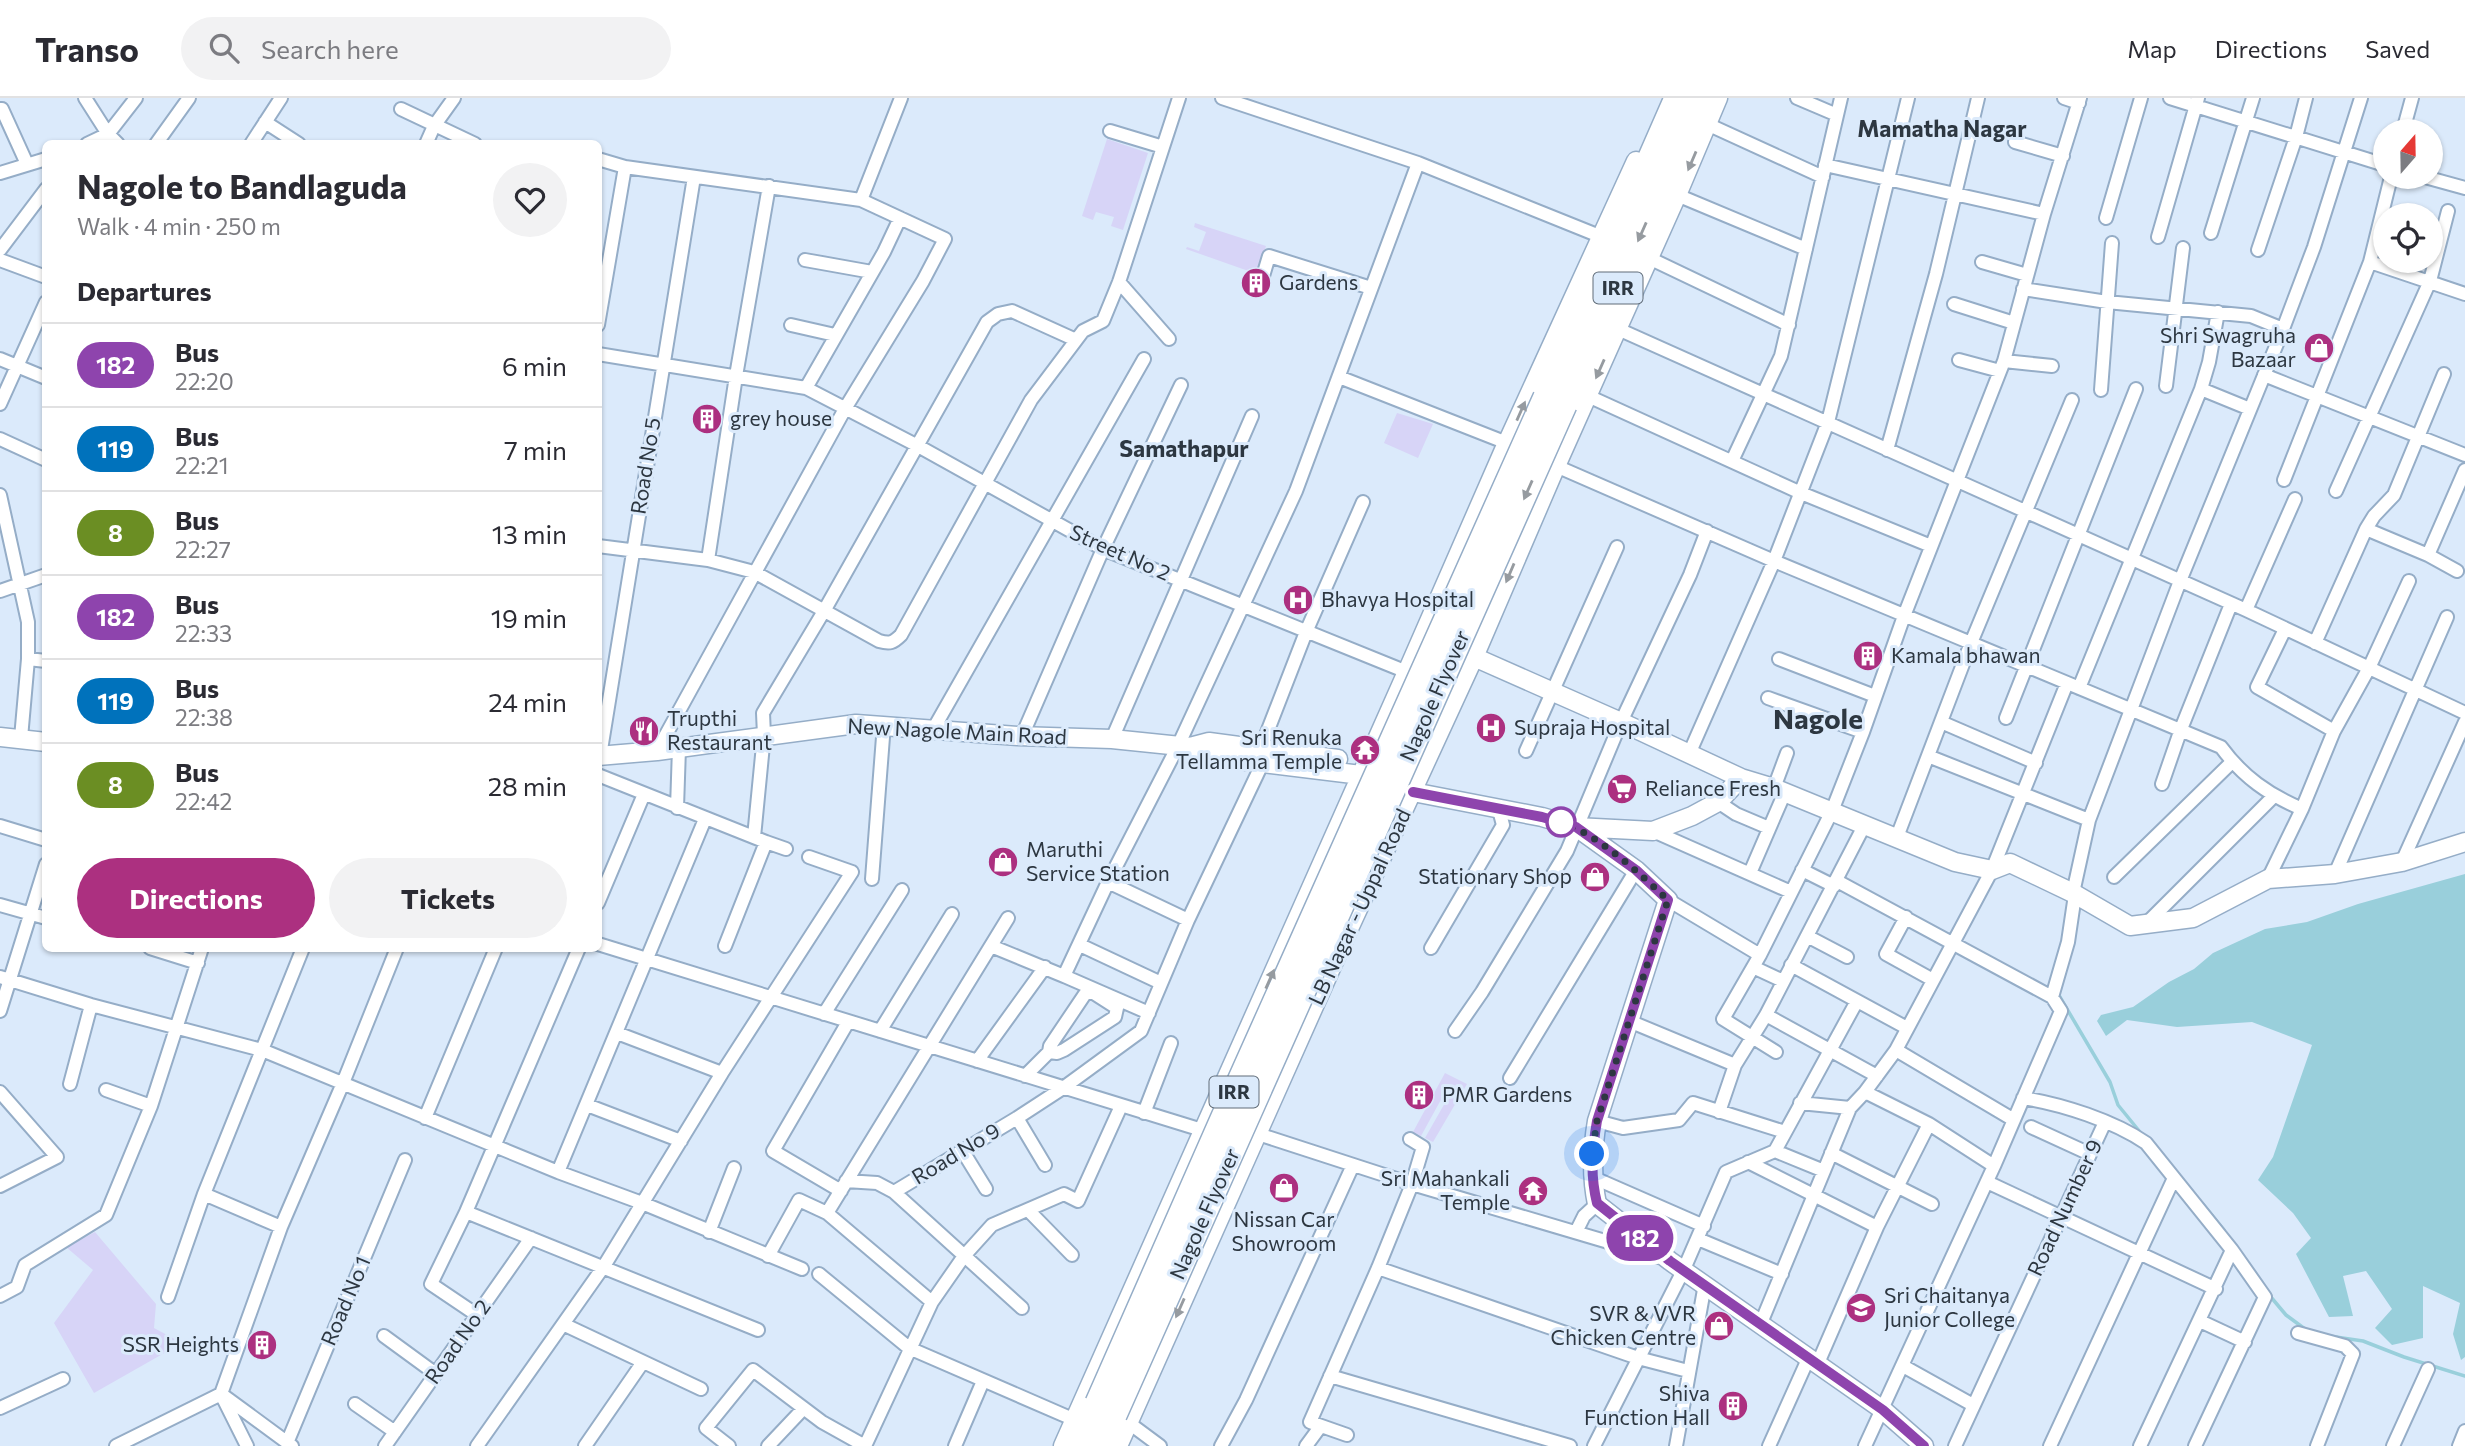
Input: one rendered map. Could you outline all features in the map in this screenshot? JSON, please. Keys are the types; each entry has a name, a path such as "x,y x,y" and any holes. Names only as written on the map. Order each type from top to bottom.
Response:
{"highway":[{"name":"Nagole Flyover","path":"1101,1446 1555,401 1675,98"},
{"name":"Nagole Flyover","path":"1555,401 1700,98"},
{"name":"Nagole Flyover","path":"1079,1446 1114,1414"}],"street":[{"path":"85,98 113,139 136,98"},
{"path":"159,140 189,98"},
{"path":"254,140 281,98"},
{"path":"428,140 434,125 454,98"},
{"path":"861,200 901,98"},
{"path":"1222,98 1418,163 1602,237"},
{"path":"1063,1446 1507,443 1661,107 1675,98"},
{"name":"LB Nagar - Uppal Road","path":"1118,1446 1114,1414 1218,1223 1340,947 1474,657 1556,466 1678,195 1718,98"},
{"path":"1797,98 1838,115"},
{"path":"1732,461 1781,356 1841,98"},
{"path":"1689,754 1774,561 1828,422 1908,98"},
{"path":"1887,450 1936,274 1978,98"},
{"path":"1776,1052 1723,1019 1757,961 1832,811 1904,616 2002,366 2044,214 2080,100 2064,98"},
{"path":"2106,218 2141,98"},
{"path":"2170,98 2197,102 2245,122 2373,161"},
{"path":"2211,233 2253,98"},
{"path":"2258,250 2296,137 2306,98"},
{"path":"2052,997 2068,942 2074,894 2089,820 2180,581 2314,247 2361,98"},
{"path":"2406,119 2412,98"},
{"path":"602,546 708,560 754,572 879,641 889,644 895,642 1031,400 1083,331 1103,321 1119,282 1175,102"},
{"path":"2158,237 2197,102"},
{"path":"0,110 2,109 27,164"},
{"path":"401,109 466,140"},
{"path":"265,122 293,140"},
{"path":"1707,124 1824,171 1889,178 2044,214"},
{"path":"1110,131 1163,147"},
{"path":"2015,142 2063,156"},
{"path":"0,173 42,160"},
{"path":"602,160 625,167 861,200 945,239 923,281 846,407 657,751"},
{"path":"1065,976 1108,882 1184,747 1296,491 1418,163"},
{"path":"602,302 625,167"},
{"name":"Road No 5","path":"602,738 694,177"},
{"path":"2443,182 2465,188"},
{"path":"708,560 769,186"},
{"path":"2284,480 2370,262 2388,189"},
{"path":"0,250 42,193"},
{"path":"1678,195 1806,249"},
{"path":"2336,492 2430,281 2448,211"},
{"path":"806,388 900,218"},
{"path":"2101,390 2112,243"},
{"path":"2166,386 2183,247"},
{"path":"1262,276 1269,256 1371,288"},
{"path":"1649,258 1789,325"},
{"path":"0,260 42,276"},
{"path":"805,260 872,272"},
{"path":"1982,262 2025,282 2107,302 2251,316 2283,329"},
{"path":"2370,262 2465,294"},
{"path":"1119,282 1169,339"},
{"path":"1954,304 2014,323"},
{"path":"0,404 42,311"},
{"path":"754,837 764,735 763,713 824,611 987,322 999,314 1012,311 1076,340"},
{"path":"1761,1323 1850,1108 1896,1050 1992,870 2036,763 2131,560 2200,389 2209,362 2218,312"},
{"path":"791,324 835,335"},
{"path":"1618,329 2246,610 2465,713"},
{"name":"Street No 2","path":"602,355 806,388 846,407 1104,549 1407,672"},
{"path":"0,359 42,376"},
{"path":"934,728 1144,359"},
{"path":"1959,360 2002,366 2052,366"},
{"path":"2315,643 2366,529 2394,495 2444,374"},
{"path":"2264,375 2465,455"},
{"path":"1339,377 1507,443"},
{"path":"1022,736 1104,549 1181,385"},
{"path":"2006,718 2136,389"},
{"path":"2200,389 2250,409"},
{"path":"1588,396 1801,493 1931,546"},
{"path":"1897,837 1971,643 2072,400"},
{"path":"1112,739 1252,416"},
{"path":"0,439 42,458"},
{"path":"1556,466 1904,616 2221,747 2232,762 2273,797 2302,809"},
{"path":"2428,555 2465,470"},
{"path":"0,495 28,622 28,659 21,738"},
{"path":"2246,610 2295,499"},
{"name":"Road No 9","path":"1023,1307 894,1192 1017,1118 1141,1031 1262,755 1306,632 1363,502"},
{"path":"1477,512 1528,532"},
{"path":"2366,529 2428,555 2457,571"},
{"path":"1455,1031 1482,992 1567,851 1621,722 1690,575 1707,531"},
{"path":"1526,751 1617,547"},
{"path":"0,591 42,576"},
{"path":"2268,879 2302,809 2334,731 2369,668 2409,581"},
{"path":"2162,784 2231,604"},
{"path":"2334,874 2447,617"},
{"path":"2285,629 2258,687 2334,731"},
{"path":"1474,657 1741,778 1779,790 1955,862 1992,870 2010,863 2074,894 2130,926 2193,918 2268,879 2334,874 2402,862 2465,842"},
{"path":"28,659 42,661"},
{"path":"1779,659 1875,696"},
{"path":"1768,698 1863,732"},
{"path":"1941,722 2036,763"},
{"path":"2402,862 2465,722"},
{"name":"New Nagole Main Road","path":"602,756 657,751 856,723 1022,736 1112,739 1184,747 1209,742 1262,755 1361,772"},
{"path":"872,879 884,724"},
{"path":"0,737 42,741"},
{"path":"677,808 679,748"},
{"path":"1750,873 1769,828 1787,753"},
{"path":"1928,756 2089,820"},
{"path":"2114,877 2232,762"},
{"path":"602,777 786,849"},
{"path":"1653,831 1692,816 1718,802 1741,778"},
{"path":"1413,792 1542,817 1576,827 1653,831 1791,892"},
{"path":"602,894 644,794"},
{"path":"2146,924 2273,797"},
{"path":"1718,802 1736,814 1769,828"},
{"path":"1432,948 1503,825 1499,810"},
{"path":"558,1172 705,819"},
{"path":"1719,1112 1735,1065 1766,1015 1865,824"},
{"path":"0,826 42,839"},
{"path":"1576,827 1636,870 1668,900 1783,981"},
{"path":"724,946 766,842"},
{"path":"477,1446 565,1325 604,1266 722,1073 852,872 809,857"},
{"path":"1510,1078 1636,870"},
{"path":"1802,870 1835,883 1953,942 2052,997 2061,1011 1987,1182 1865,1446"},
{"path":"0,1011 5,979 32,914 42,878"},
{"path":"1108,882 1188,920"},
{"path":"824,1014 902,890"},
{"path":"1668,900 1597,1121 1592,1154 1592,1177 1597,1203 1677,1265 1883,1410 1924,1446"},
{"path":"0,905 42,917"},
{"path":"880,1031 952,914"},
{"path":"1906,917 1886,954 1933,980"},
{"path":"827,1213 1008,918"},
{"path":"1292,929 1340,947"},
{"path":"1807,936 1847,957"},
{"path":"602,945 1202,1130"},
{"path":"1080,945 1161,983"},
{"path":"991,946 1149,1013"},
{"path":"164,952 198,962"},
{"path":"0,1296 17,1287 25,1265 106,1215 152,1106 201,952"},
{"path":"167,1297 204,1194 301,952"},
{"path":"116,1446 221,1394 281,1227 395,952"},
{"path":"425,1118 494,952"},
{"path":"477,1315 431,1284 495,1147 577,952"},
{"path":"1791,965 1907,1028"},
{"path":"977,1061 1045,967"},
{"path":"5,979 262,1050 495,1147 642,1203 802,1269"},
{"path":"1026,1076 1049,1052 1050,1046 1086,994 1092,992 1117,1008 1115,1017 1095,1030 1064,1050 1049,1052"},
{"path":"1594,1446 1637,1358 1677,1265 1701,1233 1726,1172 1775,1150 1857,1001"},
{"path":"71,1084 91,1004"},
{"path":"1766,1015 1877,1076"},
{"path":"1629,1021 1735,1065"},
{"path":"848,1022 773,1151 844,1186 877,1183 894,1192"},
{"path":"617,1033 722,1073"},
{"path":"1144,1113 1171,1043"},
{"path":"1896,1050 2014,1120"},
{"path":"106,1090 152,1106"},
{"path":"0,1092 57,1157 2,1182"},
{"path":"1865,1092 1929,1124 1994,1166"},
{"path":"2023,1098 2043,1101 2105,1122 2146,1143 2232,1250 2265,1297 2195,1446"},
{"path":"1597,1121 1623,1128 1679,1120 1693,1103 1785,1132"},
{"path":"1800,1103 1850,1108"},
{"path":"587,1105 681,1141"},
{"path":"729,1446 706,1428 753,1370 829,1427 865,1446 932,1302 964,1256 992,1225 1064,1194 1078,1201 1121,1106"},
{"path":"1017,1118 1045,1165"},
{"name":"Road Number 9","path":"1955,1446 2105,1122"},
{"path":"1769,1446 1929,1124"},
{"path":"2031,1126 2090,1154"},
{"path":"1258,1134 1677,1265"},
{"path":"1347,1435 1310,1423 1412,1184 1423,1147 1410,1139"},
{"path":"962,1150 986,1189"},
{"path":"1775,1150 1824,1171"},
{"path":"1831,1153 1932,1204"},
{"name":"Road No 1","path":"289,1444 405,1160"},
{"path":"1748,1162 1877,1227"},
{"path":"1221,1446 1246,1400 1353,1165"},
{"path":"709,1232 734,1168"},
{"path":"1592,1177 1782,1274"},
{"path":"2050,1446 2174,1178"},
{"path":"1987,1182 2216,1289"},
{"path":"204,1194 281,1227"},
{"path":"768,1256 799,1200 827,1213 932,1302"},
{"path":"1170,1202 1218,1223"},
{"path":"1576,1232 1584,1216 1597,1203"},
{"path":"1028,1210 1072,1255"},
{"path":"466,1212 758,1331"},
{"name":"Road No 2","path":"385,1446 531,1238"},
{"path":"2140,1446 2232,1250"},
{"path":"1378,1268 1637,1358 1688,1371"},
{"path":"819,1274 909,1348 1074,1420"},
{"path":"1675,1446 1705,1284"},
{"path":"2200,1321 2245,1342"},
{"path":"565,1325 701,1389"},
{"path":"2298,1333 2345,1346 2353,1354 2317,1446"},
{"path":"384,1336 436,1374"},
{"path":"585,1446 643,1362"},
{"path":"1903,1366 1973,1405"},
{"path":"2393,1446 2428,1369"},
{"path":"1330,1376 1570,1446"},
{"path":"0,1408 63,1379"},
{"path":"954,1446 983,1381"},
{"path":"221,1394 289,1444"},
{"path":"221,1394 247,1446"},
{"path":"355,1404 395,1432"},
{"path":"768,1446 803,1409"},
{"path":"1114,1414 1160,1446"},
{"path":"1306,1446 1320,1427"},
{"path":"2459,1446 2465,1431"}],"shaded area":[{"path":"1107,139 1148,153 1123,230 1111,226 1114,217 1096,212 1093,220 1082,216"},
{"path":"1195,223 1266,246 1257,274 1186,249 1187,247 1199,251 1206,232 1194,227"},
{"path":"1397,413 1433,424 1418,458 1384,443"},
{"path":"2465,874 2465,1357 2461,1360 2453,1334 2460,1303 2423,1286 2423,1338 2392,1345 2375,1328 2392,1309 2366,1271 2343,1276 2353,1316 2329,1317 2296,1254 2311,1238 2293,1213 2258,1180 2273,1157 2312,1045 2252,1022 2177,1027 2127,1020 2106,1036 2097,1021 2101,1015 2133,1007 2169,982 2194,969 2213,953 2265,929 2307,922 2358,904"},
{"path":"1445,1073 1467,1084 1433,1142 1425,1138 1454,1087 1449,1085 1421,1136 1413,1132"},
{"path":"95,1232 156,1304 154,1328 182,1343 94,1393 54,1323 93,1270 66,1247"}],"waterway":[{"path":"2057,992 2110,1082 2118,1105 2140,1132"},
{"path":"2202,1203 2224,1230"},
{"path":"2270,1296 2286,1315 2305,1329"},
{"path":"2329,1336 2363,1341 2465,1376"}],"bus line":[{"name":"182","path":"1413,792 1542,817 1576,827 1636,870 1668,900 1597,1121 1592,1177 1597,1203 1670,1261 1883,1410 1924,1446"}],"place":[{"name":"Gardens","path":"1256,283"},
{"name":"Shri Swagruha Bazaar","path":"2319,348"},
{"name":"grey house","path":"707,419"},
{"name":"Bhavya Hospital","path":"1298,600"},
{"name":"Kamala bhawan","path":"1868,656"},
{"name":"Supraja Hospital","path":"1491,728"},
{"name":"Trupthi Restaurant","path":"644,731"},
{"name":"Sri Renuka Tellamma Temple","path":"1365,750"},
{"name":"Reliance Fresh","path":"1622,789"},
{"name":"Maruthi Service Station","path":"1003,862"},
{"name":"Stationary Shop","path":"1595,877"},
{"name":"PMR Gardens","path":"1419,1095"},
{"name":"Nissan Car Showroom","path":"1284,1188"},
{"name":"Sri Mahankali Temple","path":"1533,1191"},
{"name":"Sri Chaitanya Junior College","path":"1861,1308"},
{"name":"SVR & VVR Chicken Centre","path":"1719,1326"},
{"name":"SSR Heights","path":"262,1345"},
{"name":"Shiva Function Hall","path":"1733,1406"}],"district":[{"name":"Mamatha Nagar","path":"1942,129"},
{"name":"Samathapur","path":"1184,449"},
{"name":"Nagole","path":"1818,719"}],"route":[{"path":"1561,822 1576,827 1636,870 1668,900 1597,1121 1592,1154"}]}
